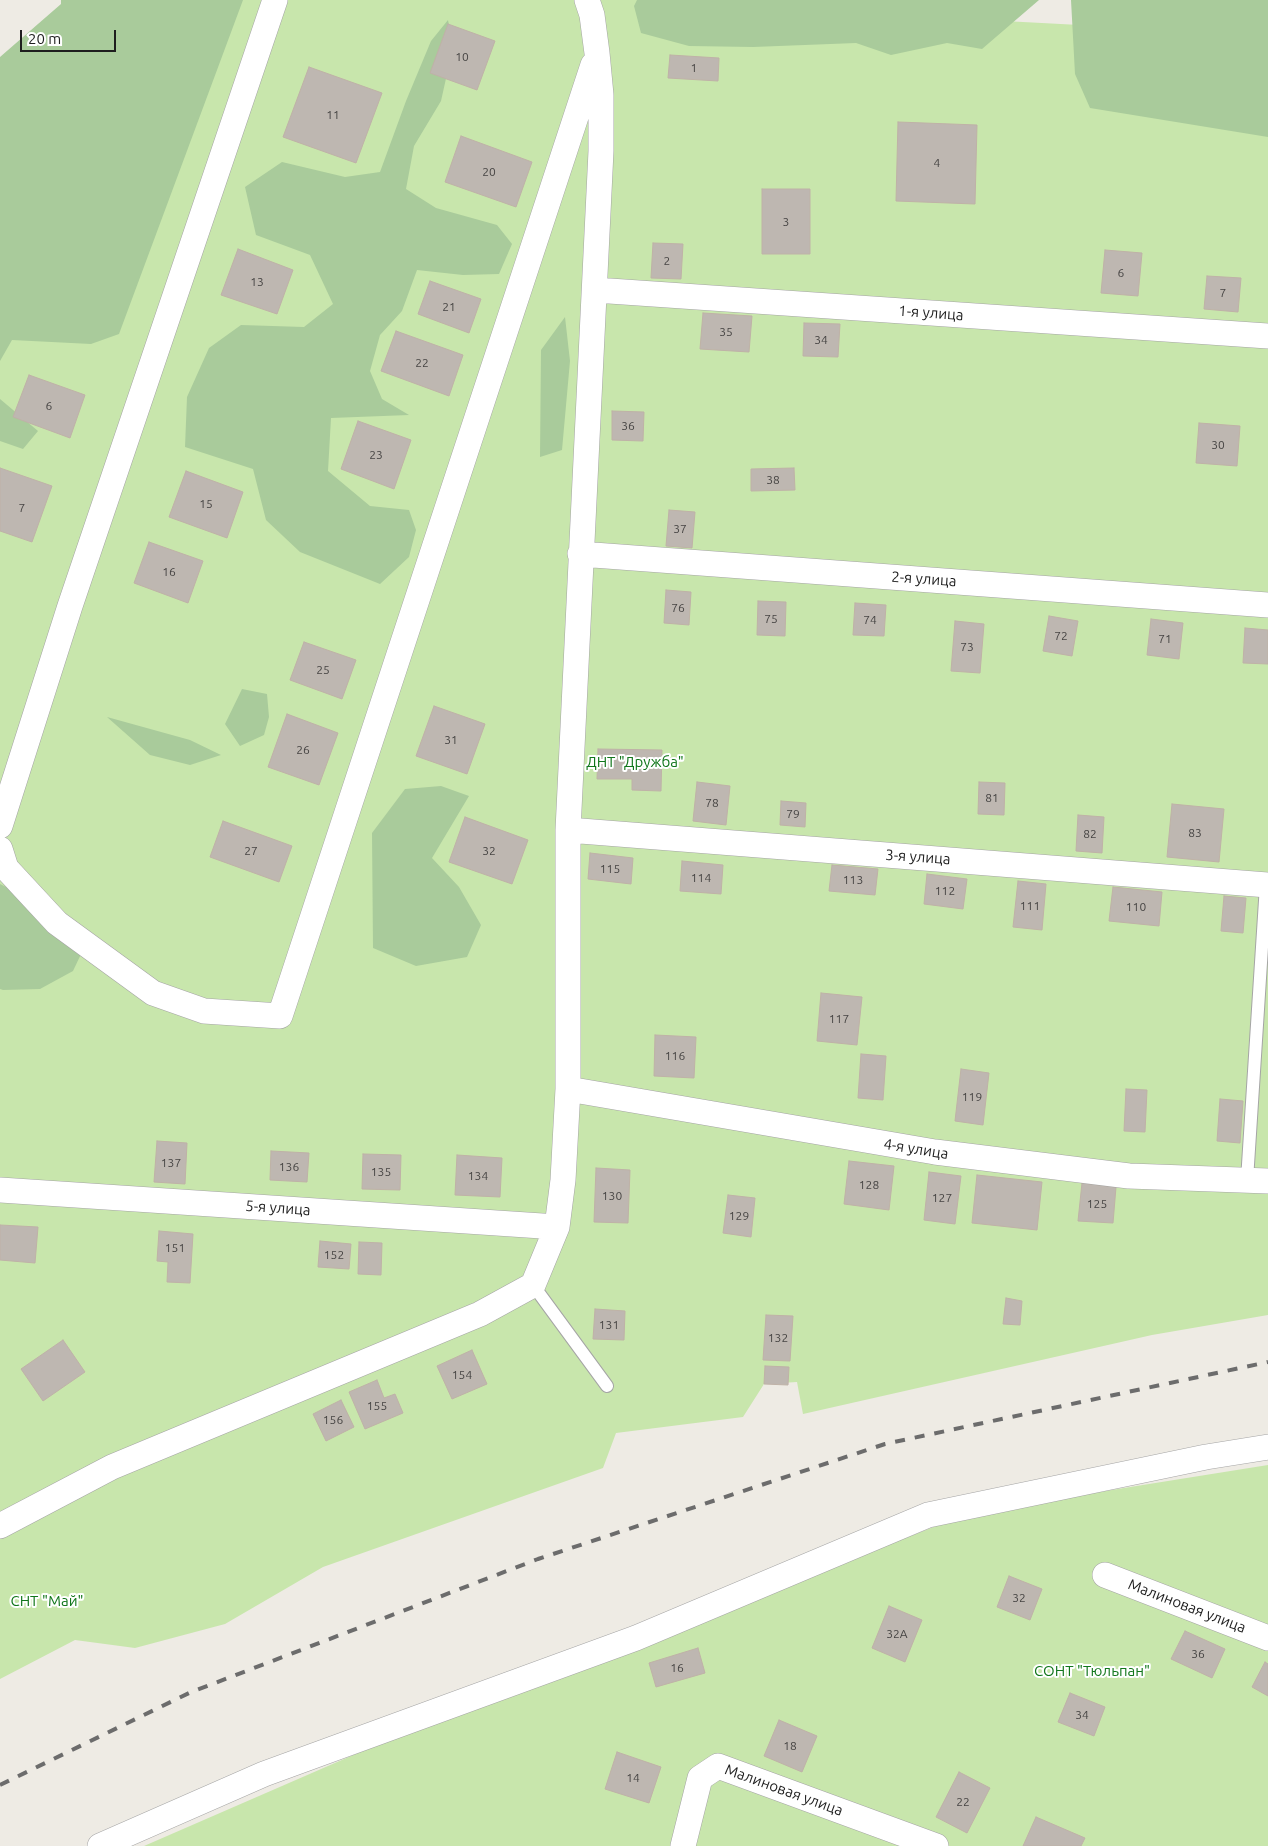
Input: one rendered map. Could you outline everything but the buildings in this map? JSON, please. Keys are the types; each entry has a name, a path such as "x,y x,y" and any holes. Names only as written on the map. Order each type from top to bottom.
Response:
{"street":[{"path":"0,826 70,606 275,0"},
{"path":"0,1526 112,1467 480,1314 533,1285 557,1226 563,1180 568,1089 568,830 601,151 601,95 592,15 587,0"},
{"path":"0,849 6,868 57,923 152,993 204,1011 280,1016 597,54"},
{"name":"1-я улица","path":"595,290 1268,336"},
{"name":"2-я улица","path":"580,554 1268,604"},
{"name":"3-я улица","path":"568,830 1267,885"},
{"name":"4-я улица","path":"568,1089 934,1152 1130,1176 1258,1180"},
{"name":"5-я улица","path":"0,1190 557,1226"},
{"path":"100,1846 264,1774 636,1638 928,1516 1206,1457 1268,1447"},
{"name":"Малиновая улица","path":"1105,1575 1268,1638"},
{"name":"Малиновая улица","path":"683,1846 700,1778 718,1766 936,1846"}],"lane":[{"path":"1258,1180 1267,885"},
{"path":"533,1285 607,1386"}],"green space":[{"path":"61,0 243,0 119,334 91,344 12,340 0,361 0,57 61,4"},
{"name":"ДНТ \"Дружба\"","path":"167,0 637,0 1268,35 1268,1315 1152,1335 803,1414 797,1382 764,1384 743,1417 616,1433 603,1468 323,1567 225,1624 135,1648 75,1640 0,1679 0,277"},
{"path":"637,0 1039,0 982,49 947,43 891,55 856,43 753,47 689,46 641,33 634,6"},
{"path":"1071,0 1268,0 1268,137 1090,108 1075,74"},
{"path":"448,20 453,47 441,101 414,146 406,189 436,208 497,225 512,244 499,274 463,275 417,270 402,311 380,335 370,371 382,399 409,415 331,418 328,471 370,506 409,510 416,530 409,557 380,584 300,552 266,520 253,469 185,447 187,397 209,348 241,325 304,327 333,304 310,255 256,235 245,187 282,162 345,177 380,172 406,101 431,41"},
{"path":"565,317 570,361 562,450 540,457 541,350"},
{"path":"0,399 38,431 23,449 0,441"},
{"path":"242,689 267,694 269,717 264,735 240,746 225,724"},
{"path":"107,717 190,740 221,755 190,765 150,755"},
{"path":"441,786 469,796 432,858 459,887 481,925 467,957 416,966 373,948 372,833 405,789"},
{"path":"0,884 53,910 82,952 73,971 40,989 0,989"},
{"name":"СОНТ \"Тюльпан\"","path":"1268,1465 1268,1846 144,1846 374,1746 936,1526 1049,1500"}],"railway":[{"path":"0,1785 189,1693 538,1559 885,1444 1268,1362"}],"park label":[{"name":"СНТ \"Май\"","path":"47,1601"}]}
